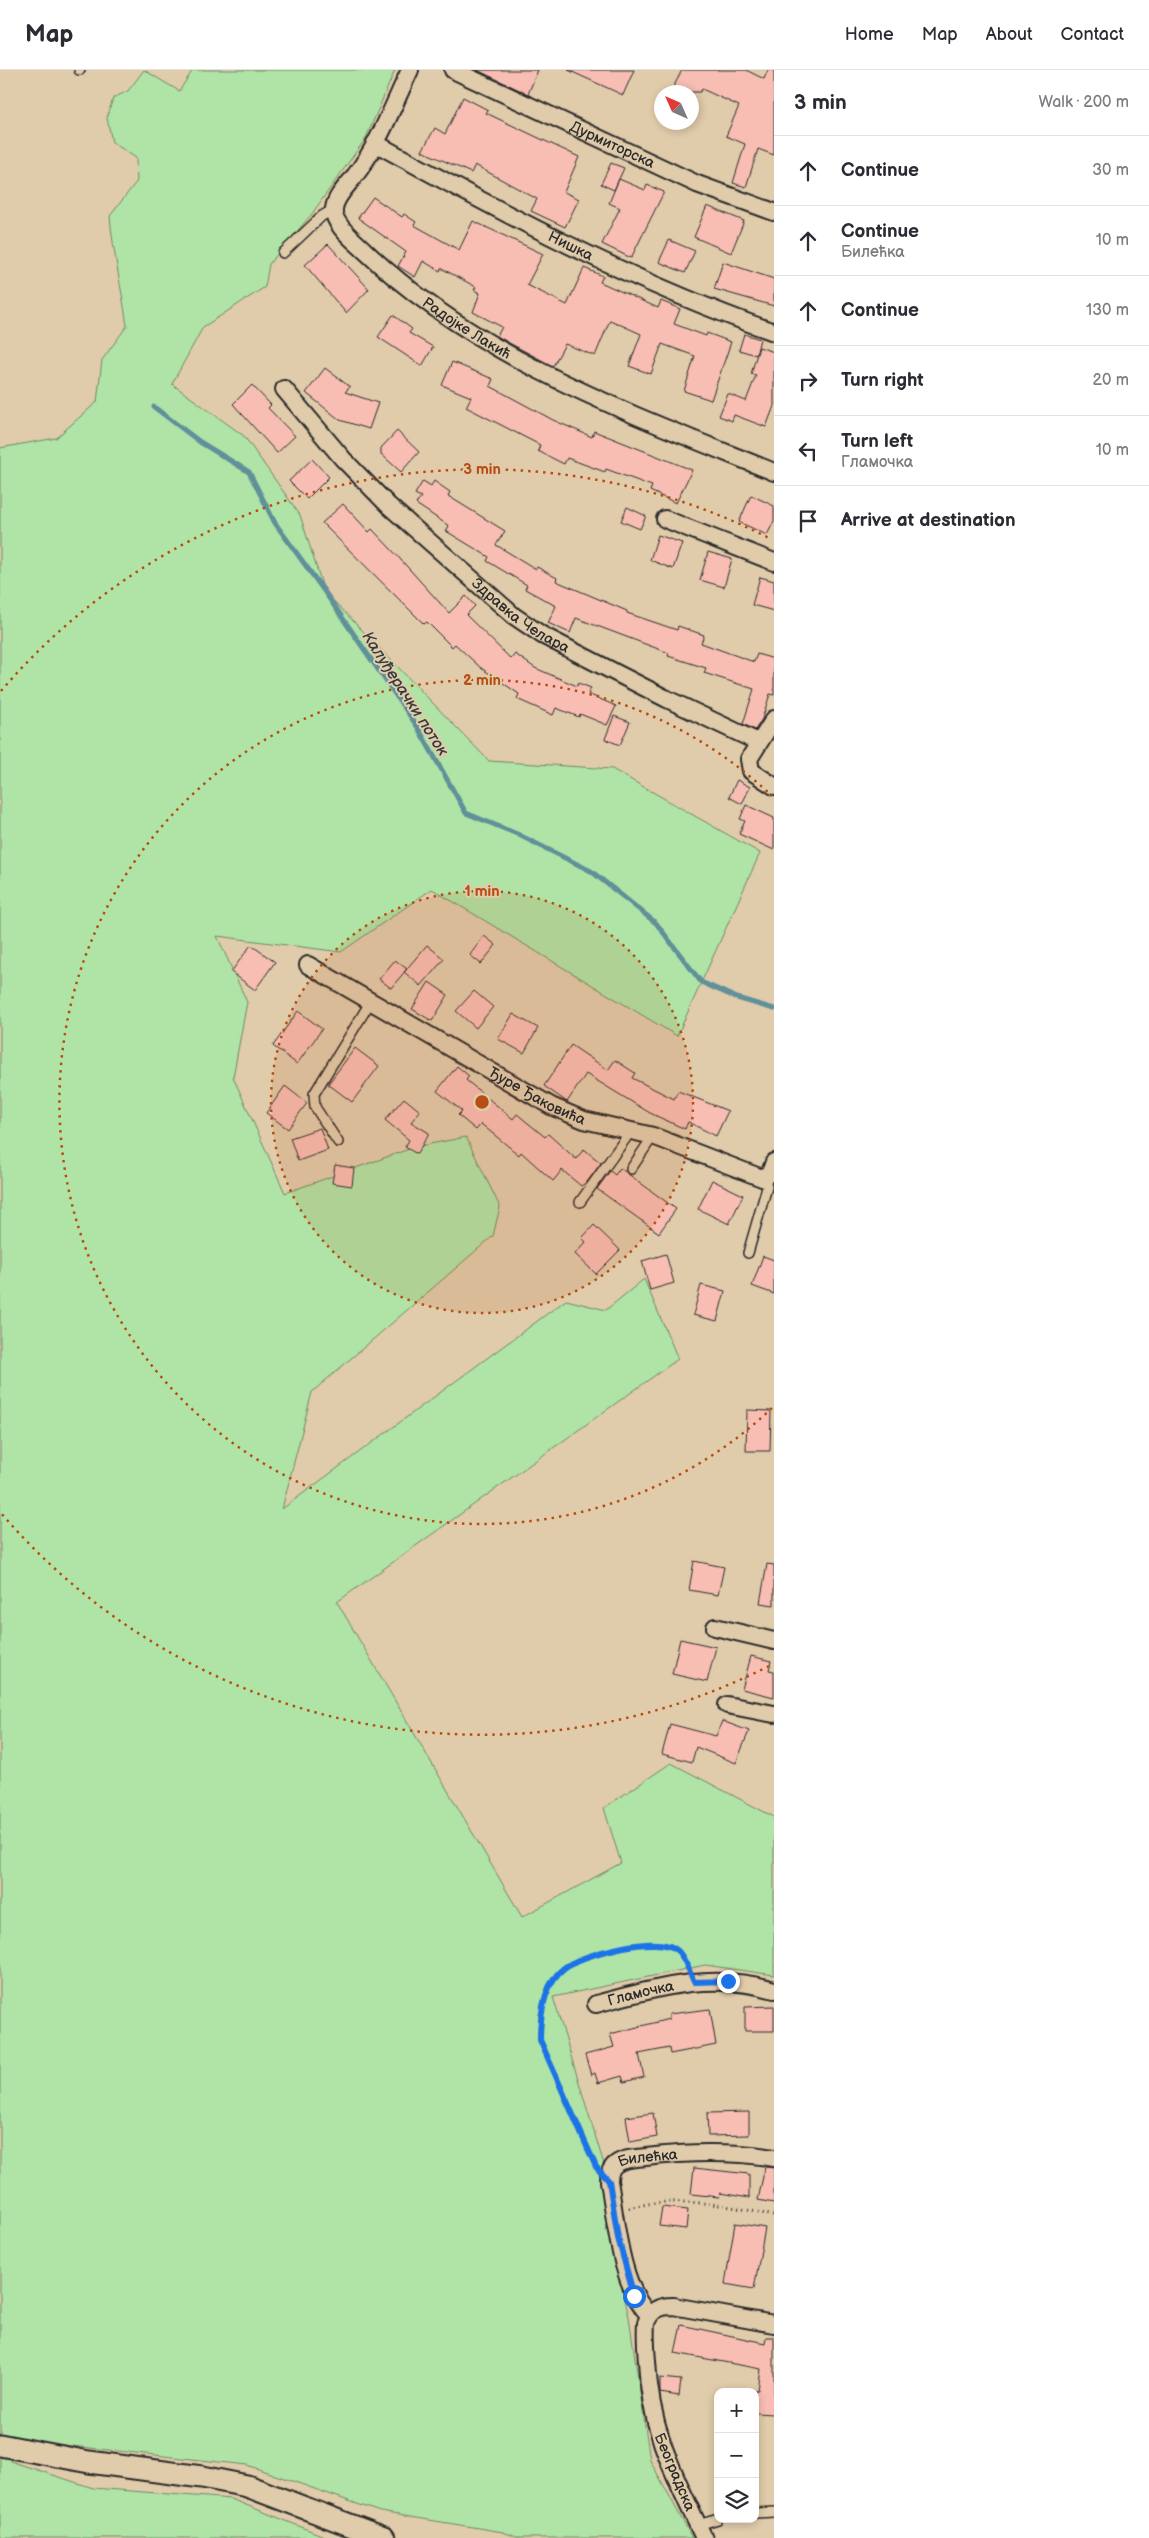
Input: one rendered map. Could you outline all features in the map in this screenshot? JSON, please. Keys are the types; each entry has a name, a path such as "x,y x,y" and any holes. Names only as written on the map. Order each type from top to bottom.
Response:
{"street":[{"path":"334,209 339,197 375,143 410,70"},
{"name":"Дурмиторска","path":"453,70 697,184 774,212"},
{"name":"Нишка","path":"375,143 500,212 604,263 716,311 774,332"},
{"name":"Радојке Лакић","path":"334,209 336,221 385,270 435,307 530,367 584,393 774,472"},
{"name":"Здравка Челара","path":"284,389 343,459 372,489 416,532 514,616 550,639 758,742"},
{"path":"664,518 774,562"},
{"path":"774,719 758,742 749,760 750,771 774,786"},
{"name":"Ђуре Ђаковића","path":"308,966 551,1106 584,1120 653,1136 758,1177 765,1178"},
{"path":"765,1178 774,1162"},
{"path":"715,1627 774,1641"},
{"path":"726,1705 774,1714"},
{"name":"Гламочка","path":"596,2004 672,1984 694,1982 728,1981 756,1984 774,1990"},
{"name":"Билећка","path":"649,2316 634,2296 618,2238 609,2181 609,2172 614,2165 624,2160 712,2152 774,2158"},
{"path":"649,2316 659,2307 673,2306 774,2324"},
{"name":"Београдска","path":"649,2316 645,2330 649,2397 652,2412 660,2444 701,2532"},
{"path":"0,2445 97,2464 202,2477 247,2486 384,2538"}],"lane":[{"path":"283,253 322,216 334,209"},
{"path":"338,1142 315,1107 314,1094 371,1001"},
{"path":"580,1202 631,1131"},
{"path":"632,1169 653,1136"},
{"path":"748,1253 767,1188 765,1178"},
{"path":"759,2512 774,2512"},
{"path":"701,2532 714,2522"}],"path":[{"path":"609,2181 596,2167 540,2040 540,2020 551,1985 563,1969 581,1959 619,1948 658,1944 668,1945 677,1951 694,1982"},
{"path":"615,2214 640,2204 679,2202 736,2207 774,2216"}],"green space":[{"path":"144,70 179,91 193,70 395,70 366,138 311,215 269,264 265,287 203,327 172,384 244,436 300,515 324,591 489,761 612,769 760,853 677,1036 432,889 341,952 217,936 247,1002 233,1077 285,1193 415,1147 466,1137 500,1207 493,1236 312,1392 282,1509 566,1300 606,1310 644,1279 678,1359 337,1602 522,1917 621,1863 604,1808 671,1763 774,1817 774,1975 705,1965 553,1997 609,2181 613,2249 629,2317 650,2460 692,2538 519,2538 503,2532 380,2512 247,2465 17,2440 10,2461 93,2488 231,2499 329,2538 0,2538 0,448 56,438 97,402 102,360 127,326 110,216 137,181 136,158 112,142 107,118 113,98 128,91"}],"building":[{"path":"477,70 538,70 528,94"},
{"path":"568,70 634,70 623,95"},
{"path":"682,70 746,70 764,79 768,70 774,70 774,155 758,149 746,187 733,183 745,144 726,136 739,106 702,89 699,92 699,85 674,85"},
{"path":"463,97 488,110 486,113 579,157 564,192 579,199 565,227 531,211 537,199 475,165 471,173 422,151 435,128 445,134"},
{"path":"611,163 624,168 614,190 601,184"},
{"path":"619,179 645,190 647,185 664,192 631,258 602,244 620,208 609,203"},
{"path":"373,197 402,217 404,214 416,222 414,225 459,250 473,221 543,254 527,285 567,305 584,268 603,276 600,282 658,308 661,301 680,309 674,324 706,336 707,333 731,342 711,400 684,391 695,356 662,344 651,374 629,366 641,334 610,320 595,356 565,344 553,366 497,336 502,327 473,312 480,293 474,290 476,287 441,268 440,271 423,261 415,277 398,266 406,252 358,218"},
{"path":"707,206 744,221 731,253 694,237"},
{"path":"669,240 695,251 685,273 659,262"},
{"path":"328,244 369,289 346,313 305,265"},
{"path":"723,262 774,279 774,306 714,289"},
{"path":"393,315 412,329 409,333 433,347 422,366 378,337"},
{"path":"744,334 760,339 756,355 739,350"},
{"path":"759,347 774,352 774,406 766,427 734,415 732,421 719,416 728,394 746,401 756,375 751,374"},
{"path":"452,362 493,379 490,386 553,420 592,437 594,431 692,470 676,503 650,491 652,486 606,469 605,472 567,458 564,464 538,451 540,445 466,407 471,397 442,385"},
{"path":"325,368 350,387 345,392 378,403 369,429 340,420 306,393"},
{"path":"252,385 271,405 268,408 295,436 277,453 233,404"},
{"path":"397,431 419,452 401,472 381,454 381,448"},
{"path":"312,459 329,477 307,499 289,481"},
{"path":"423,481 431,486 434,481 450,492 448,496 505,531 496,545 536,569 537,567 557,578 556,581 627,611 627,613 677,630 678,626 704,635 701,643 754,662 757,654 774,659 774,695 770,694 762,719 755,730 743,724 754,689 704,673 706,668 668,656 669,653 576,618 570,633 548,623 556,606 525,589 527,585 487,561 489,557 446,531 449,526 416,504 421,497 415,494"},
{"path":"751,495 774,506 774,521 767,535 739,522"},
{"path":"343,504 369,532 372,529 449,613 466,596 475,606 466,615 511,659 515,654 535,668 577,686 578,683 591,688 588,694 616,706 607,725 580,714 579,717 556,708 553,715 517,699 519,694 481,668 455,644 452,647 427,622 424,624 322,523"},
{"path":"627,507 646,516 640,529 621,521"},
{"path":"658,535 682,543 673,569 650,560"},
{"path":"708,552 732,559 724,587 700,580"},
{"path":"760,577 774,581 774,611 752,605"},
{"path":"614,716 630,722 620,745 605,739"},
{"path":"737,780 750,787 742,804 729,797"},
{"path":"746,805 774,818 774,850 739,834 745,821 740,819"},
{"path":"484,936 496,945 481,964 470,955"},
{"path":"251,945 275,962 255,990 231,972"},
{"path":"427,945 444,959 421,986 404,972"},
{"path":"395,960 407,969 391,988 379,979"},
{"path":"429,982 448,995 432,1021 412,1009"},
{"path":"474,991 493,1007 476,1028 456,1011"},
{"path":"298,1011 322,1029 297,1064 273,1046"},
{"path":"513,1014 538,1028 524,1053 498,1039"},
{"path":"571,1045 608,1070 615,1060 635,1073 632,1078 674,1099 678,1091 728,1111 716,1136 688,1122 685,1129 650,1113 586,1074 567,1102 544,1086"},
{"path":"355,1048 379,1066 352,1102 328,1084"},
{"path":"457,1066 469,1076 466,1080 513,1119 517,1114 545,1137 548,1134 576,1159 584,1149 601,1163 587,1182 581,1186 562,1170 553,1181 521,1152 519,1155 481,1124 476,1130 458,1115 462,1111 437,1091"},
{"path":"285,1086 307,1103 288,1129 266,1113"},
{"path":"404,1098 420,1111 411,1122 429,1133 417,1154 405,1147 409,1140 385,1120"},
{"path":"320,1128 328,1150 298,1161 290,1138"},
{"path":"335,1165 354,1168 352,1186 332,1183"},
{"path":"620,1168 676,1209 659,1233 597,1189 610,1171 615,1175"},
{"path":"712,1180 743,1195 729,1224 698,1209"},
{"path":"594,1225 620,1250 596,1274 575,1254 586,1242 582,1238"},
{"path":"666,1254 674,1283 650,1290 642,1261"},
{"path":"763,1256 774,1260 774,1294 752,1286"},
{"path":"701,1285 725,1291 717,1321 693,1315"},
{"path":"747,1410 771,1411 770,1451 746,1451"},
{"path":"694,1561 724,1567 718,1595 689,1590"},
{"path":"767,1564 774,1565 774,1605 760,1603"},
{"path":"680,1639 716,1647 707,1682 672,1674"},
{"path":"751,1656 771,1661 769,1670 774,1671 774,1697 742,1689"},
{"path":"722,1721 749,1731 736,1763 696,1747 692,1762 662,1754 670,1724 716,1736"},
{"path":"774,2006 774,2031 745,2031 745,2007"},
{"path":"710,2009 716,2045 670,2054 669,2048 639,2054 644,2077 624,2082 622,2076 598,2083 595,2073 591,2075 585,2055 614,2047 610,2034 669,2019 669,2014"},
{"path":"749,2112 749,2135 708,2136 707,2113"},
{"path":"653,2113 657,2137 630,2142 626,2117"},
{"path":"765,2167 774,2168 774,2203 758,2200"},
{"path":"694,2168 749,2174 749,2198 720,2193 719,2197 691,2194"},
{"path":"662,2207 688,2210 686,2229 659,2226"},
{"path":"735,2223 765,2228 754,2289 725,2284"},
{"path":"681,2325 765,2343 766,2337 774,2337 774,2414 759,2413 758,2388 761,2369 675,2353"},
{"path":"660,2378 681,2380 679,2396 660,2393"}],"waterway":[{"name":"Калуђерачки поток","path":"154,407 200,442 249,472 275,523 417,726 466,813 517,834 591,871 656,923 701,982 737,998 774,1009"}],"route":[{"path":"634,2296 618,2238 609,2181 596,2167 585,2145 540,2040 540,2020 543,2004 551,1985 563,1969 581,1959 619,1948 658,1944 668,1945 677,1951 686,1964 694,1982 728,1981"}]}
